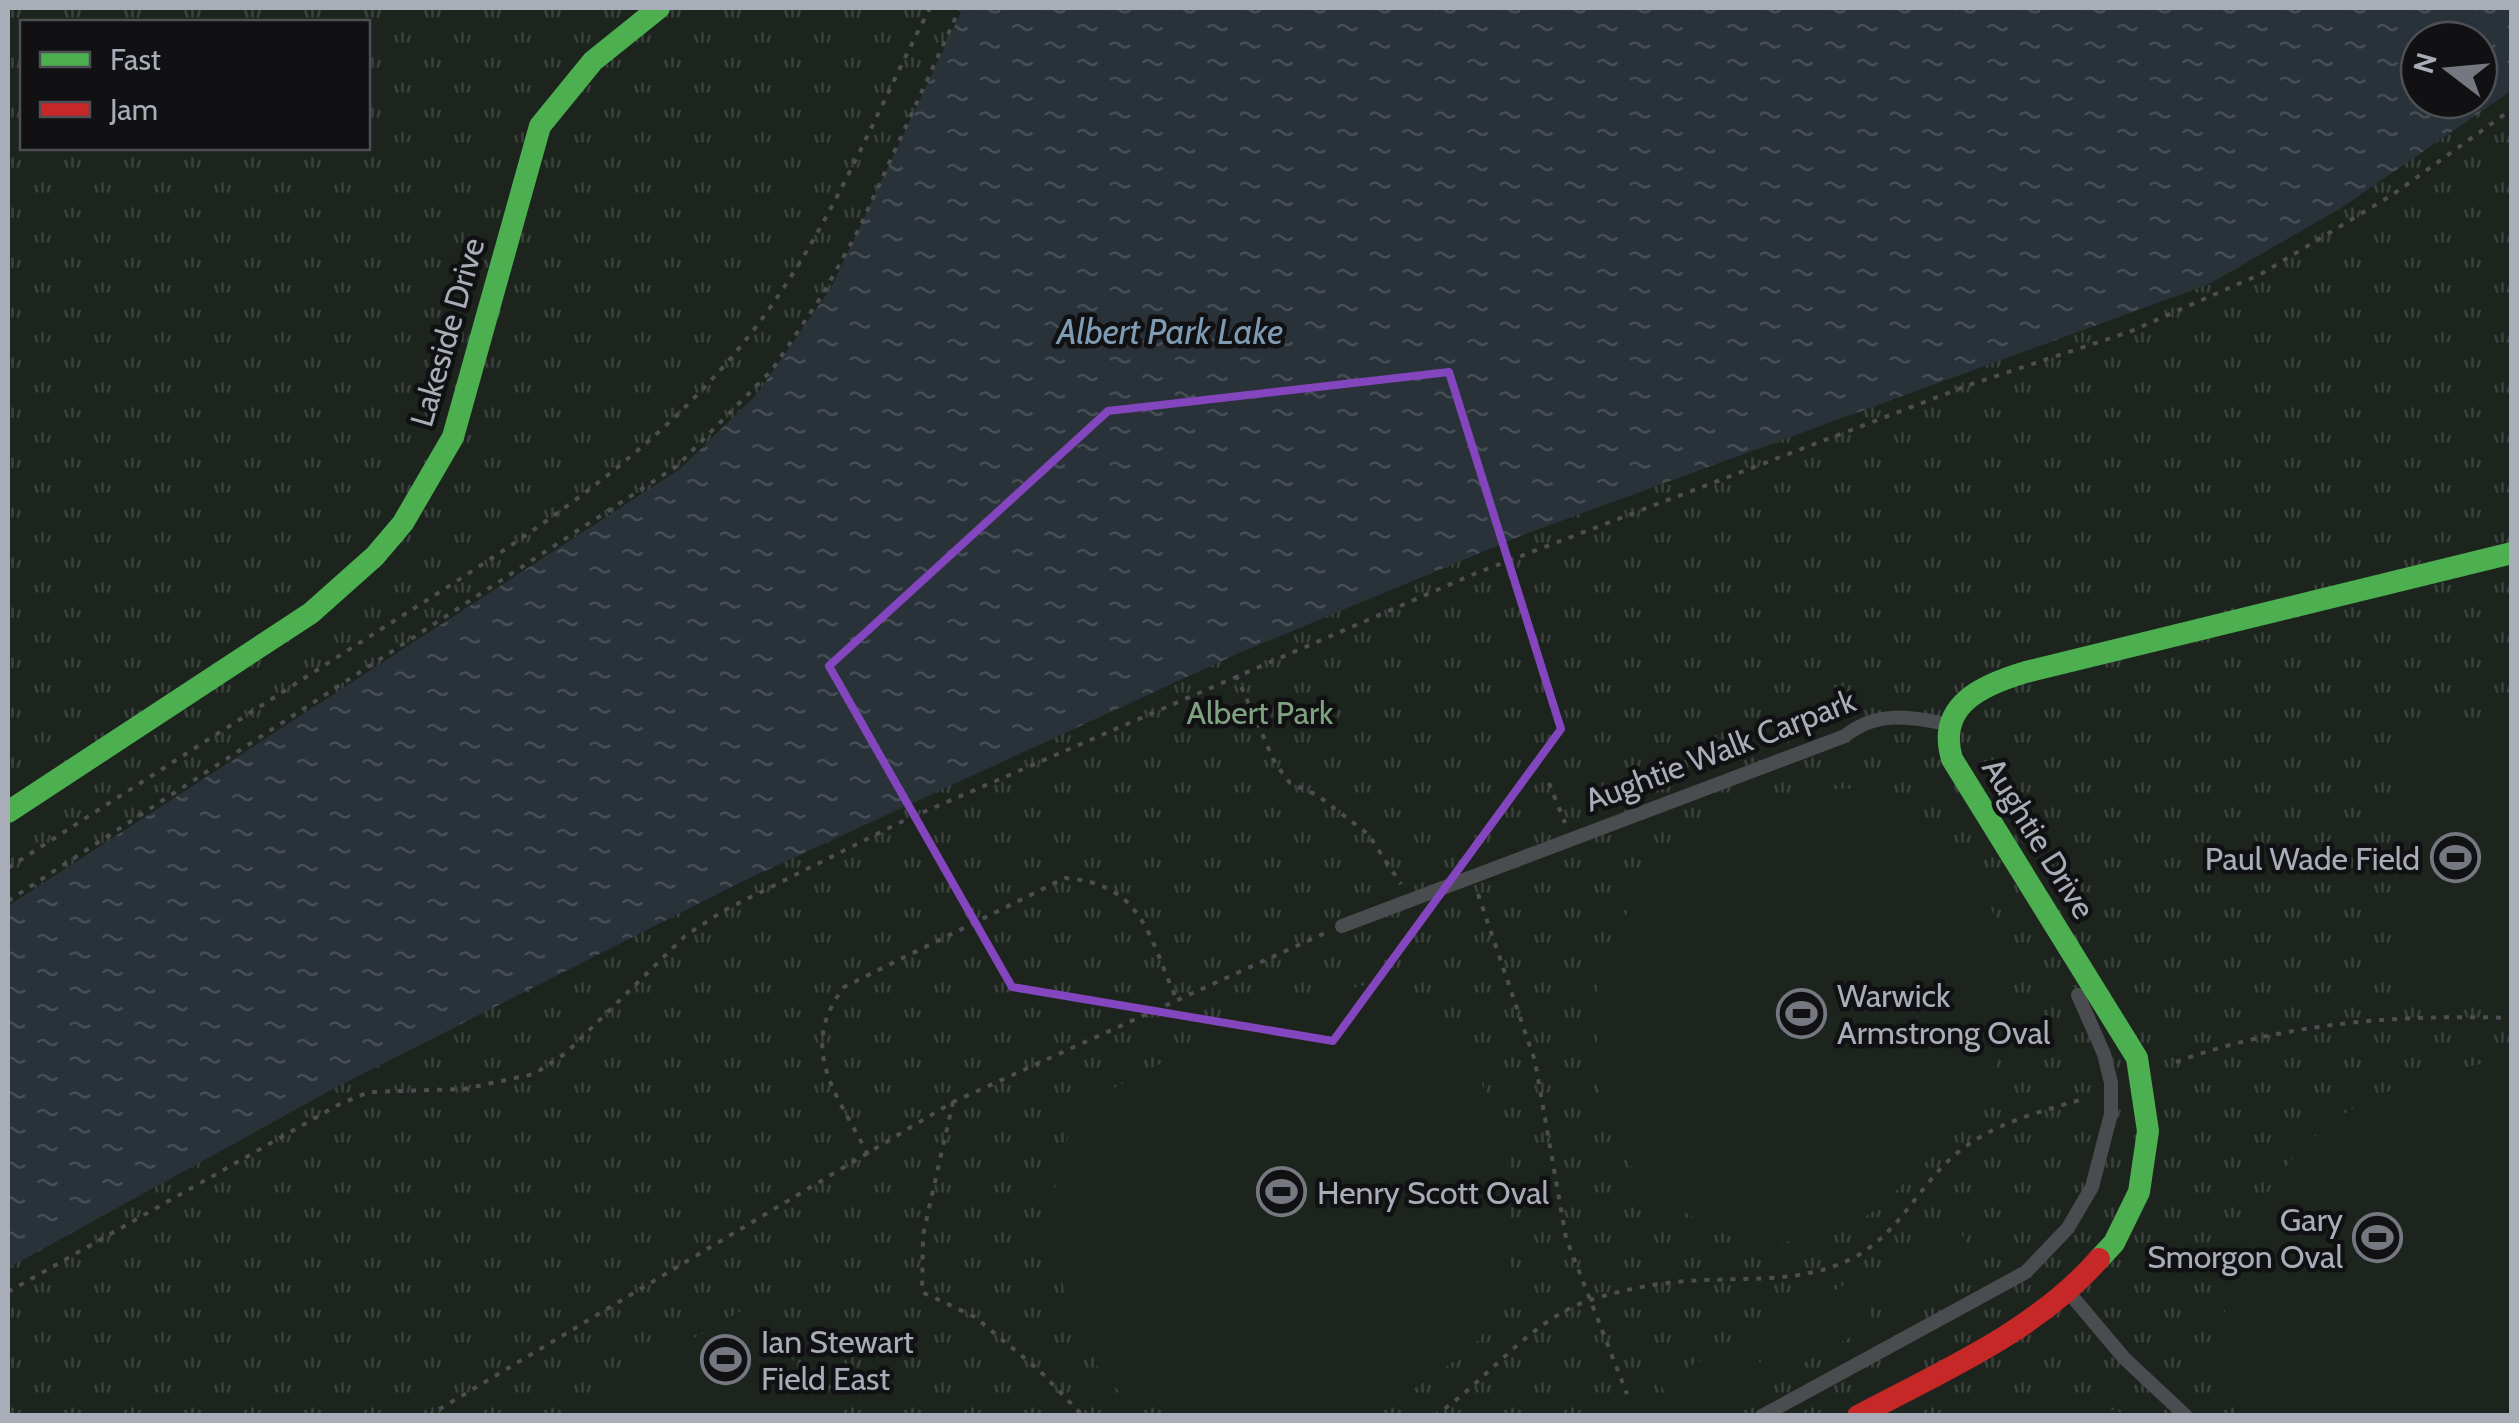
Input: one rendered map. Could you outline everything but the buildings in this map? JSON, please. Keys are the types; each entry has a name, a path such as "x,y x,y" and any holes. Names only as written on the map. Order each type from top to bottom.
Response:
{"street":[{"name":"Lakeside Drive","path":"8,812 329,603 400,532 432,484 453,437 540,126 555,102 598,57 659,8"},
{"path":"1949,724 1966,698 2028,673 2210,622 2512,553"},
{"name":"Aughtie Drive","path":"1858,1416 2070,1294 2108,1256 2138,1200 2147,1170 2147,1107 2138,1058 1952,759 1946,737 1949,724"}],"lane":[{"name":"Aughtie Walk Carpark","path":"1342,926 1846,736 1874,720 1904,717 1949,724"},
{"path":"1762,1416 2026,1272 2050,1250 2082,1208 2104,1150 2111,1083 2104,1054 2035,892"},
{"path":"2070,1294 2124,1358 2186,1416"}],"path":[{"path":"8,868 522,539 671,423 752,332 788,282 847,180 930,8"},
{"path":"8,901 677,466 772,370 824,294 859,228 960,8"},
{"path":"8,1292 338,1105 369,1092 464,1089 534,1074 566,1054 685,936 723,911 903,821 1236,675 1599,524 1970,385 2129,332 2261,274 2392,196 2512,109"},
{"path":"1236,675 1275,763 1290,783 1317,795 1368,834 1396,872 1407,899"},
{"path":"1549,783 1571,837"},
{"path":"1472,875 1530,1044 1566,1238 1627,1394"},
{"path":"868,1156 824,1064 819,1036 844,987 1065,878 1097,881 1126,898 1140,918 1177,999"},
{"path":"428,1416 953,1102 1342,926"},
{"path":"2176,1062 2237,1041 2304,1027 2512,1018"},
{"path":"1434,1416 1468,1394 1527,1337 1588,1301 1674,1283 1816,1273 1856,1256 1894,1229 1945,1164 1970,1143 2027,1115 2080,1100"},
{"path":"953,1102 923,1235 922,1292 975,1316 1040,1371 1083,1416"}],"highlighted area":[{"path":"1449,372 1561,729 1333,1041 1012,987 829,666 1108,411"}],"green space":[{"name":"Albert Park","path":"8,8 2511,8 2511,1415 8,1416"},
{"name":"Paul Wade Field","path":"2403,718 2511,721 2511,999 2393,995"},
{"name":"Warwick Armstrong Oval","path":"1846,788 1893,797 1956,845 2005,935 2012,968 2004,1049 1951,1137 1878,1208 1839,1233 1770,1244 1728,1236 1660,1199 1633,1169 1597,1085 1597,977 1641,883 1712,824 1767,799"},
{"name":"Henry Scott Oval","path":"1367,985 1406,994 1455,1034 1477,1068 1511,1175 1510,1284 1497,1316 1470,1350 1396,1401 1365,1415 1203,1415 1126,1397 1104,1378 1067,1306 1049,1210 1071,1128 1093,1099 1271,1005"},
{"name":"Gary Smorgon Oval","path":"2511,1059 2511,1415 2237,1415 2223,1354 2227,1301 2257,1212 2281,1173 2309,1141 2378,1095 2463,1068"},
{"path":"1958,1227 1981,1271 1896,1316 1873,1273"},
{"path":"1852,1281 1875,1324 1790,1370 1767,1327"},
{"name":"Ian Stewart Field East","path":"756,1302 828,1415 563,1415"},
{"path":"1745,1335 1771,1383 1711,1415 1677,1415 1660,1383"},
{"path":"2066,1394 2128,1415 1949,1415 2032,1395"},
{"path":"1637,1395 1648,1415 1600,1415"}],"water":[{"name":"Albert Park Lake","path":"963,8 2511,8 2511,91 2499,99 2499,20 2399,20 2399,120 2469,120 2341,208 2209,284 1528,533 1239,653 745,880 333,1089 8,1268 8,906 680,469 757,394 831,288"}],"traffic: fast":[{"path":"8,812 311,613 375,556 403,523 453,437 540,126 593,61 659,8"},
{"path":"2099,1259 2114,1243 2139,1192 2148,1131 2137,1058 1952,759 1949,740 1957,711 1979,691 2026,672 2512,553"}],"traffic: jam":[{"path":"1858,1416 2017,1329 2074,1285 2099,1259"}],"place":[{"name":"Paul Wade Field","path":"2455,858"},
{"name":"Warwick Armstrong Oval","path":"1802,1013"},
{"name":"Henry Scott Oval","path":"1282,1192"},
{"name":"Gary Smorgon Oval","path":"2378,1237"},
{"name":"Ian Stewart Field East","path":"726,1359"}]}
